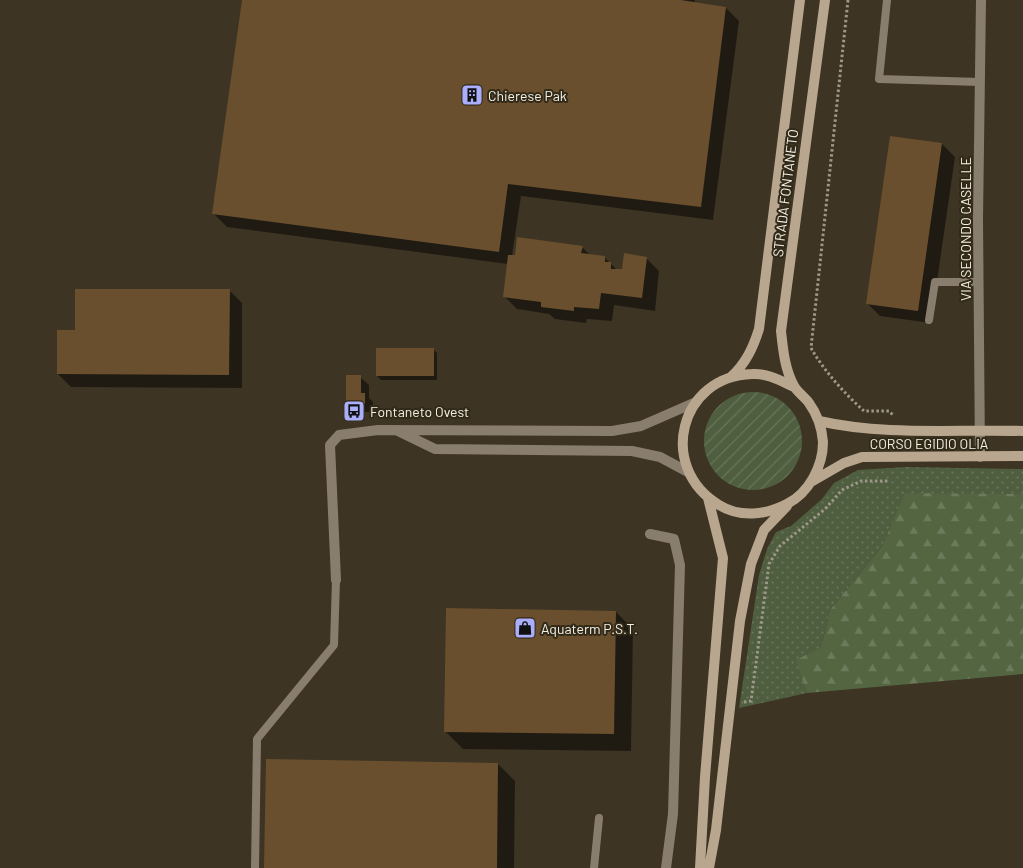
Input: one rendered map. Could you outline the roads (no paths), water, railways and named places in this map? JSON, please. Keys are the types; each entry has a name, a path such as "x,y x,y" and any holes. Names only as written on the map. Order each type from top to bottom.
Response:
{"street":[{"path":"731,377 741,368 752,351 759,329 800,0"},
{"name":"STRADA FONTANETO","path":"794,387 785,360 781,332 824,0"},
{"name":"VIA SECONDO CASELLE","path":"980,457 978,282 981,0"},
{"name":"STRADA FONTANETO","path":"753,374 775,377 794,387 809,402 819,421 822,449 820,463 811,482 802,494 789,504 769,512 748,514 726,509 708,498 696,486 688,472 682,454 682,436 687,418 696,402 718,382 731,377 753,374"},
{"path":"336,580 330,445 339,435 353,431 612,431 641,426 696,402"},
{"name":"CORSO EGIDIO OLIA","path":"819,421 842,426 882,430 1023,431"},
{"path":"397,431 435,449 632,451 660,457 688,472"},
{"name":"CORSO EGIDIO OLIA","path":"811,482 844,463 862,457 1023,456"},
{"path":"700,868 707,739 723,558 708,498"},
{"path":"708,868 716,830 740,621 751,564 764,530 789,504"},
{"path":"650,534 674,539 680,565 673,814 666,868"}],"lane":[{"path":"887,0 879,79 980,82"},
{"path":"929,320 935,282 978,282"},
{"path":"256,868 258,739 334,645 336,580"},
{"path":"594,868 599,818"}],"place":[{"name":"Chierese Pak","path":"472,95"},
{"name":"Fontaneto Ovest","path":"354,411"},
{"name":"Aquaterm P.S.T.","path":"525,628"}]}
